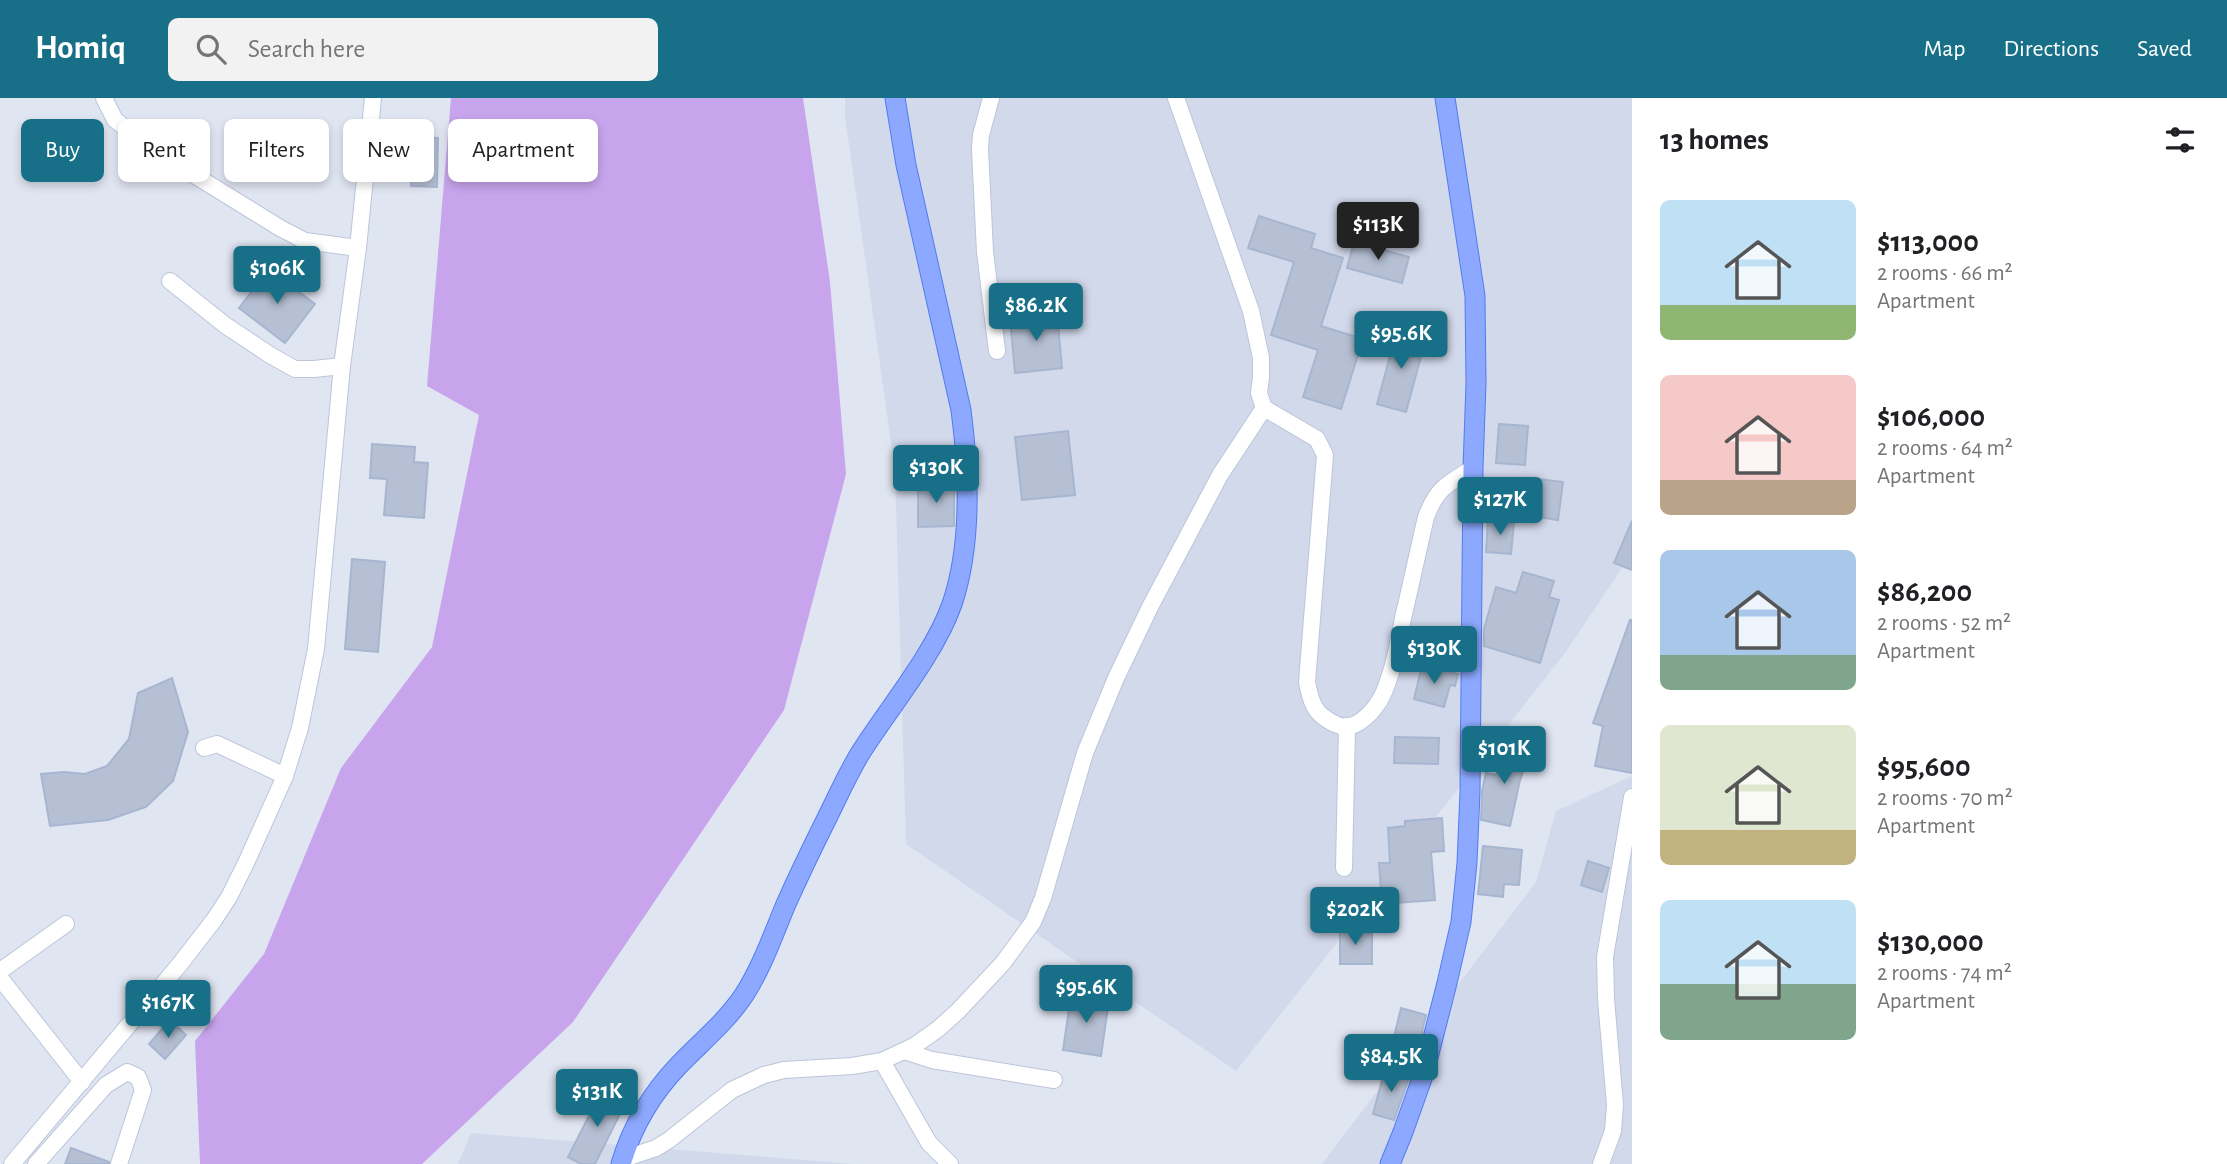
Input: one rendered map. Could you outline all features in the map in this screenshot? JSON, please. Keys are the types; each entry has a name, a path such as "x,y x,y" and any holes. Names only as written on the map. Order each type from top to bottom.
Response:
{"main road":[{"path":"622,1161 648,1103 660,1086 716,1029 746,992 761,966 786,905 854,766 932,643 951,607 959,580 964,551 966,476 961,410 906,165 895,98"},
{"path":"1390,1164 1424,1073 1461,922 1470,792 1475,296 1445,98"}],"street":[{"path":"104,98 115,120 133,134 280,228 305,241 359,248"},
{"path":"12,1164 214,920 246,863 285,776 300,727 316,649 342,366 359,248 373,98"},
{"path":"991,98 980,149 985,252 997,351"},
{"path":"1176,98 1251,311 1261,358 1259,393 1264,408 1317,439 1325,455 1307,682 1311,703 1320,716 1338,726 1347,726 1371,714 1383,692 1395,657 1426,517 1433,498 1440,490 1473,468"},
{"path":"170,281 225,325 295,369 342,366"},
{"path":"622,1161 656,1148 732,1090 764,1074 882,1061 914,1046 958,1011 1003,963 1033,922 1043,898 1086,753 1116,678 1220,475 1264,408"},
{"path":"1344,868 1347,726"},
{"path":"204,748 217,744 285,776"},
{"path":"1601,1164 1613,1131 1615,1105 1605,957 1632,797"},
{"path":"0,971 65,924"},
{"path":"0,978 82,1082"},
{"path":"904,1051 932,1060 1054,1080"},
{"path":"882,1061 929,1143 950,1164"},
{"path":"36,1164 106,1085 127,1072 138,1077 143,1090 119,1164"}],"shaded area":[{"path":"451,98 803,98 830,282 846,474 784,710 573,1022 422,1164 200,1164 195,1041 264,954 341,768 432,647 479,415 427,386 448,134 448,182 598,182 598,119 449,119"},
{"path":"845,98 1632,98 1632,553 1565,653 1236,1071 906,844 895,471 845,116"},
{"path":"1632,776 1632,1164 1322,1164 1536,882 1556,811"},
{"path":"471,1133 853,1164 458,1164"}],"building":[{"path":"434,138 438,138 437,187 411,186 411,182 434,182"},
{"path":"1259,216 1315,234 1311,248 1343,258 1321,326 1363,339 1341,409 1303,397 1318,350 1271,335 1294,262 1248,248"},
{"path":"1354,242 1409,257 1402,283 1347,268"},
{"path":"269,269 315,304 285,343 239,308"},
{"path":"1057,314 1062,368 1015,373 1010,318"},
{"path":"1397,330 1426,338 1406,412 1377,404"},
{"path":"1499,424 1528,426 1525,465 1496,463"},
{"path":"1068,431 1075,495 1022,500 1015,437"},
{"path":"372,444 415,447 414,462 428,463 424,518 384,515 387,479 370,478"},
{"path":"1530,478 1563,482 1558,520 1525,515"},
{"path":"918,483 954,483 954,526 918,527"},
{"path":"1488,520 1514,522 1511,554 1486,552"},
{"path":"1632,521 1632,570 1614,563"},
{"path":"352,559 385,562 378,652 345,649"},
{"path":"1523,572 1554,581 1549,597 1559,600 1540,663 1484,646 1484,629 1496,587 1516,593"},
{"path":"1630,620 1632,773 1595,766 1603,726 1593,723"},
{"path":"1422,665 1458,674 1455,686 1450,685 1444,707 1414,699"},
{"path":"172,678 188,732 173,781 146,807 108,820 50,826 41,774 85,774 107,766 129,739 138,693"},
{"path":"1395,737 1439,738 1438,764 1394,763"},
{"path":"1508,742 1531,750 1520,780 1510,826 1481,820 1486,773 1496,775"},
{"path":"1442,818 1444,851 1431,852 1435,900 1382,904 1379,863 1390,863 1388,828 1405,826 1405,821"},
{"path":"1483,846 1522,850 1519,885 1504,884 1503,897 1478,894"},
{"path":"1588,861 1609,868 1602,892 1581,885"},
{"path":"1357,926 1357,933 1372,933 1372,964 1340,964 1340,927"},
{"path":"1071,995 1109,1000 1101,1056 1063,1050"},
{"path":"1401,1008 1426,1015 1418,1048 1393,1041"},
{"path":"170,1020 186,1035 165,1059 149,1044"},
{"path":"1385,1069 1410,1075 1394,1120 1373,1114"},
{"path":"602,1090 626,1102 595,1164 581,1164 568,1157"},
{"path":"71,1148 109,1162 109,1164 65,1164"}]}
